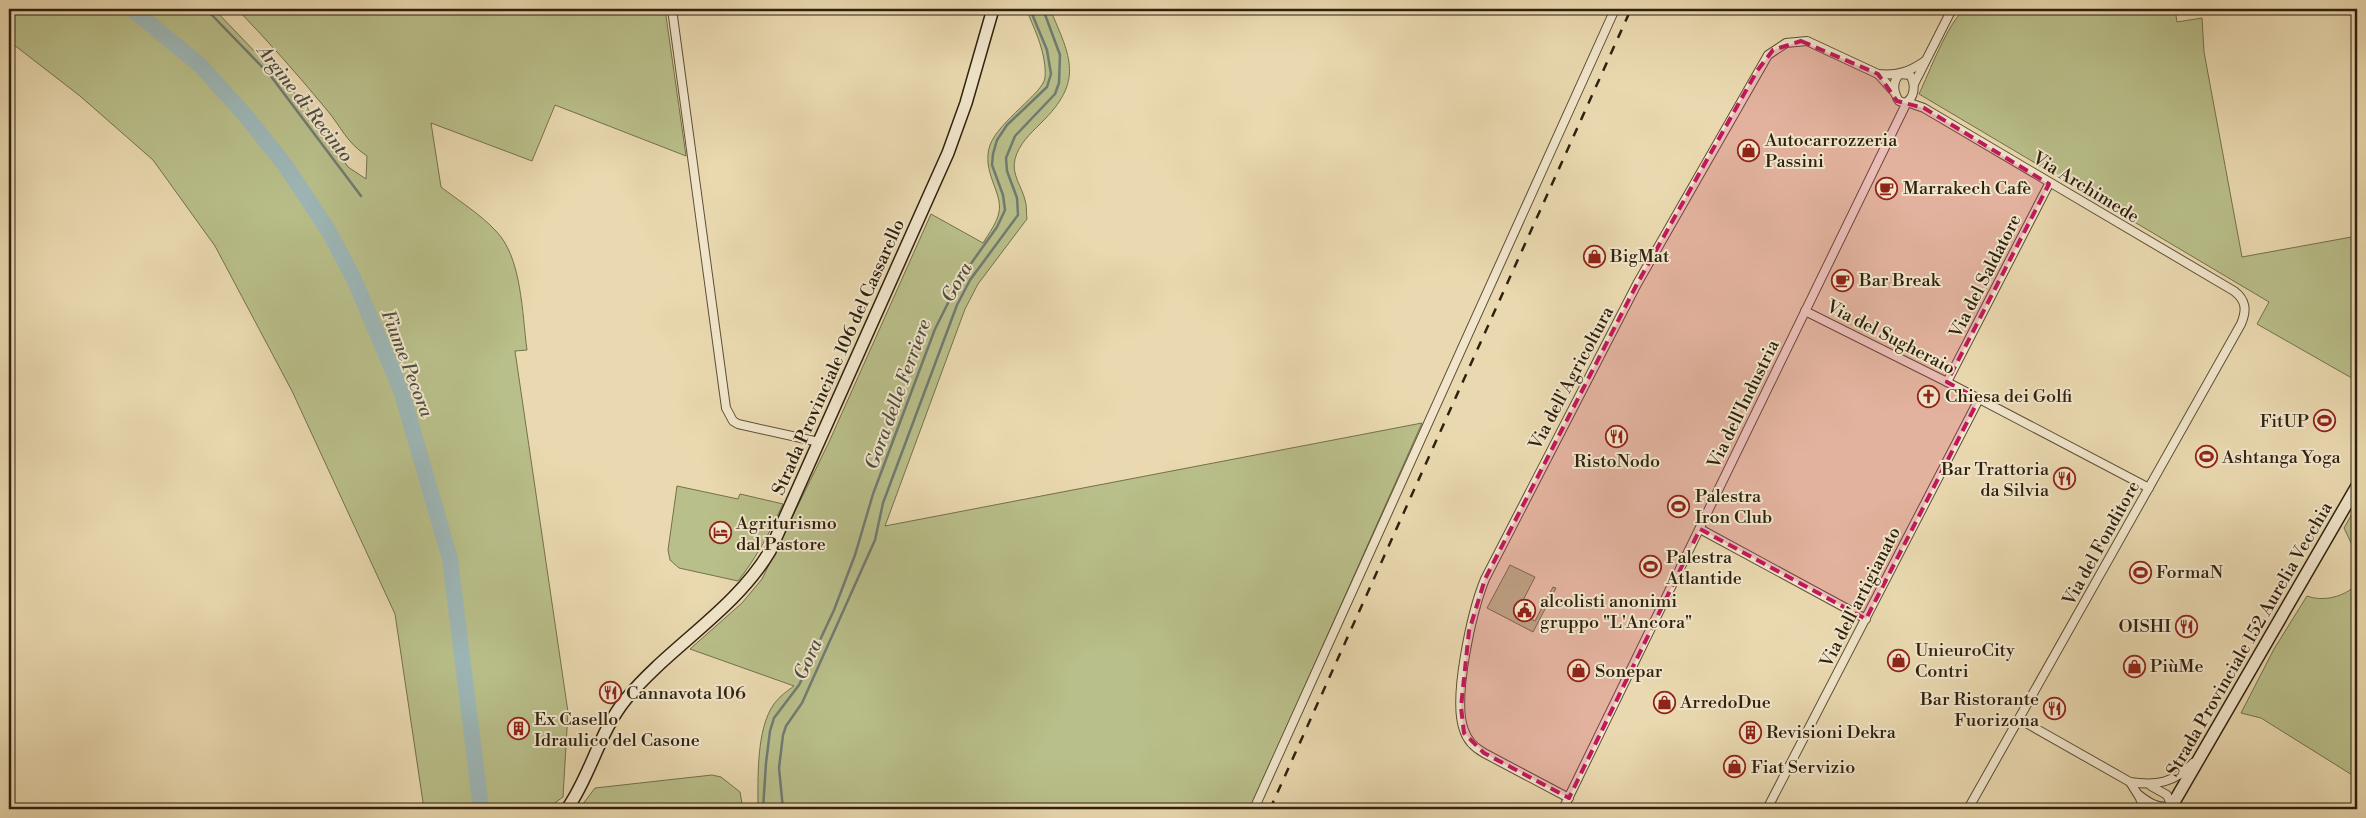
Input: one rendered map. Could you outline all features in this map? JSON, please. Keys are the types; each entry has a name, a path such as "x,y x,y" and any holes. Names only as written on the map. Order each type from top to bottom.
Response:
{"street":[{"path":"672,9 726,408 733,421 738,424 819,442"},
{"name":"Strada Provinciale 106 del Cassarello","path":"566,808 587,775 604,734 626,698 743,587 763,563 948,153 963,111 993,9"},
{"path":"1254,809 1615,9"},
{"path":"1924,61 1900,74 1895,82 1895,94 1901,102 1906,102 1911,98 1914,84 1924,61 1952,9"},
{"name":"Via dell'Agricoltura","path":"1569,798 1484,753 1473,745 1464,733 1462,690 1469,631 1484,579 1637,284 1768,55 1786,43 1807,42 1878,74 1900,74"},
{"name":"Via dell'Agricoltura","path":"1878,74 1895,94"},
{"path":"1900,74 1910,75 1914,84"},
{"name":"Via Archimede","path":"1913,93 1924,108"},
{"name":"Via dell'Industria","path":"1895,94 1896,120"},
{"name":"Via dell'Industria","path":"1563,809 1906,102"},
{"name":"Via Archimede","path":"1906,102 1924,108 2049,184 2234,291"},
{"name":"Via del Saldatore","path":"1947,382 2049,184"},
{"name":"Via del Fonditore","path":"1968,809 2241,324 2245,315 2245,305 2234,291"},
{"name":"Via del Sugheraio","path":"1805,311 1980,398 2149,488"},
{"name":"Via dell'artigianato","path":"1767,809 1980,398"},
{"name":"Strada Provinciale 152 Aurelia Vecchia","path":"2171,808 2357,486"},
{"path":"1700,529 1866,620"},
{"path":"2019,719 2130,782 2150,785 2172,780 2187,769 2206,749"},
{"path":"2130,782 2138,795 2143,809"},
{"path":"2138,795 2160,807 2171,808 2167,795 2150,785"}],"highlighted area":[{"path":"1801,41 1878,74 1897,101 1924,108 2049,184 1947,382 1979,399 1866,619 1700,529 1569,798 1484,753 1464,733 1461,707 1469,631 1485,579 1637,284 1757,71 1773,50"}],"green space":[{"path":"9,9 214,9 304,103 348,167 366,179 367,156 349,140 305,84 237,9 665,9 686,156 555,105 532,161 431,123 441,187 483,218 504,241 516,270 522,303 527,350 515,351 568,712 563,797 546,809 424,809 395,614 292,391 215,246 153,160 80,96 9,41"},
{"path":"1026,9 1050,9 1068,56 1070,69 1068,81 1064,94 1055,108 1019,149 1015,159 1014,170 1026,202 1027,219 978,284 965,309 885,526 1422,423 1250,809 758,809 759,755 764,727 768,714 774,704 794,686 690,649 742,603 762,579 829,442 931,214 983,243 995,224 999,212 999,204 988,164 990,145 1002,127 1037,91 1045,78 1042,52"},
{"path":"1965,9 2175,9 2177,22 2202,18 2204,52 2242,257 2357,236 2357,381 2257,324 2269,302 1919,94 1946,36"},
{"name":"Agriturismo dal Pastore","path":"677,486 738,499 740,494 783,504 763,544 738,581 679,568 670,560 668,550"},
{"path":"2357,505 2357,778 2261,718 2241,713 2274,649 2307,596 2320,599 2333,597 2346,593 2356,585 2353,547 2344,528"},
{"path":"1510,565 1535,577 1517,612 1535,621 1553,587 1556,588 1533,632 1487,608"},
{"path":"712,775 721,777 740,792 743,809 579,809 595,788"}],"waterway":[{"name":"Fiume Pecora","path":"132,9 200,65 246,116 285,165 328,230 354,279 401,390 450,559 481,809"},
{"name":"Argine di Recinto","path":"206,9 270,75 361,196"},
{"name":"Gora delle Ferriere","path":"763,809 766,763 770,731 774,718 799,685 834,610 855,555 873,494 935,329 960,279 997,227 1005,210 1003,195 992,165 997,140 1007,125 1047,87 1051,74 1047,50 1030,9"},
{"name":"Gora","path":"783,809 779,768 786,726 802,703 875,540 883,503 957,305 970,280 1018,215 1017,198 1007,171 1006,158 1015,136 1055,94 1059,83 1060,55 1043,9"}],"railway":[{"path":"1270,809 1631,9"}],"place":[{"name":"Autocarrozzeria Passini","path":"1749,150"},
{"name":"Marrakech Cafè","path":"1887,188"},
{"name":"BigMat","path":"1594,256"},
{"name":"Bar Break","path":"1843,280"},
{"name":"Chiesa dei Golfi","path":"1929,396"},
{"name":"FitUP","path":"2325,421"},
{"name":"RistoNodo","path":"1617,436"},
{"name":"Ashtanga Yoga","path":"2206,457"},
{"name":"Bar Trattoria da Silvia","path":"2065,479"},
{"name":"Palestra Iron Club","path":"1679,506"},
{"name":"Agriturismo dal Pastore","path":"720,533"},
{"name":"Palestra Atlantide","path":"1650,567"},
{"name":"FormaN","path":"2140,572"},
{"name":"alcolisti anonimi gruppo \"L'Ancora\"","path":"1524,611"},
{"name":"OISHI","path":"2187,626"},
{"name":"UnieuroCity Contri","path":"1899,660"},
{"name":"PiùMe","path":"2134,666"},
{"name":"Sonepar","path":"1579,671"},
{"name":"Cannavota 106","path":"610,693"},
{"name":"ArredoDue","path":"1664,702"},
{"name":"Bar Ristorante Fuorizona","path":"2055,709"},
{"name":"Ex Casello Idraulico del Casone","path":"518,729"},
{"name":"Revisioni Dekra","path":"1750,732"},
{"name":"Fiat Servizio","path":"1735,767"}]}
